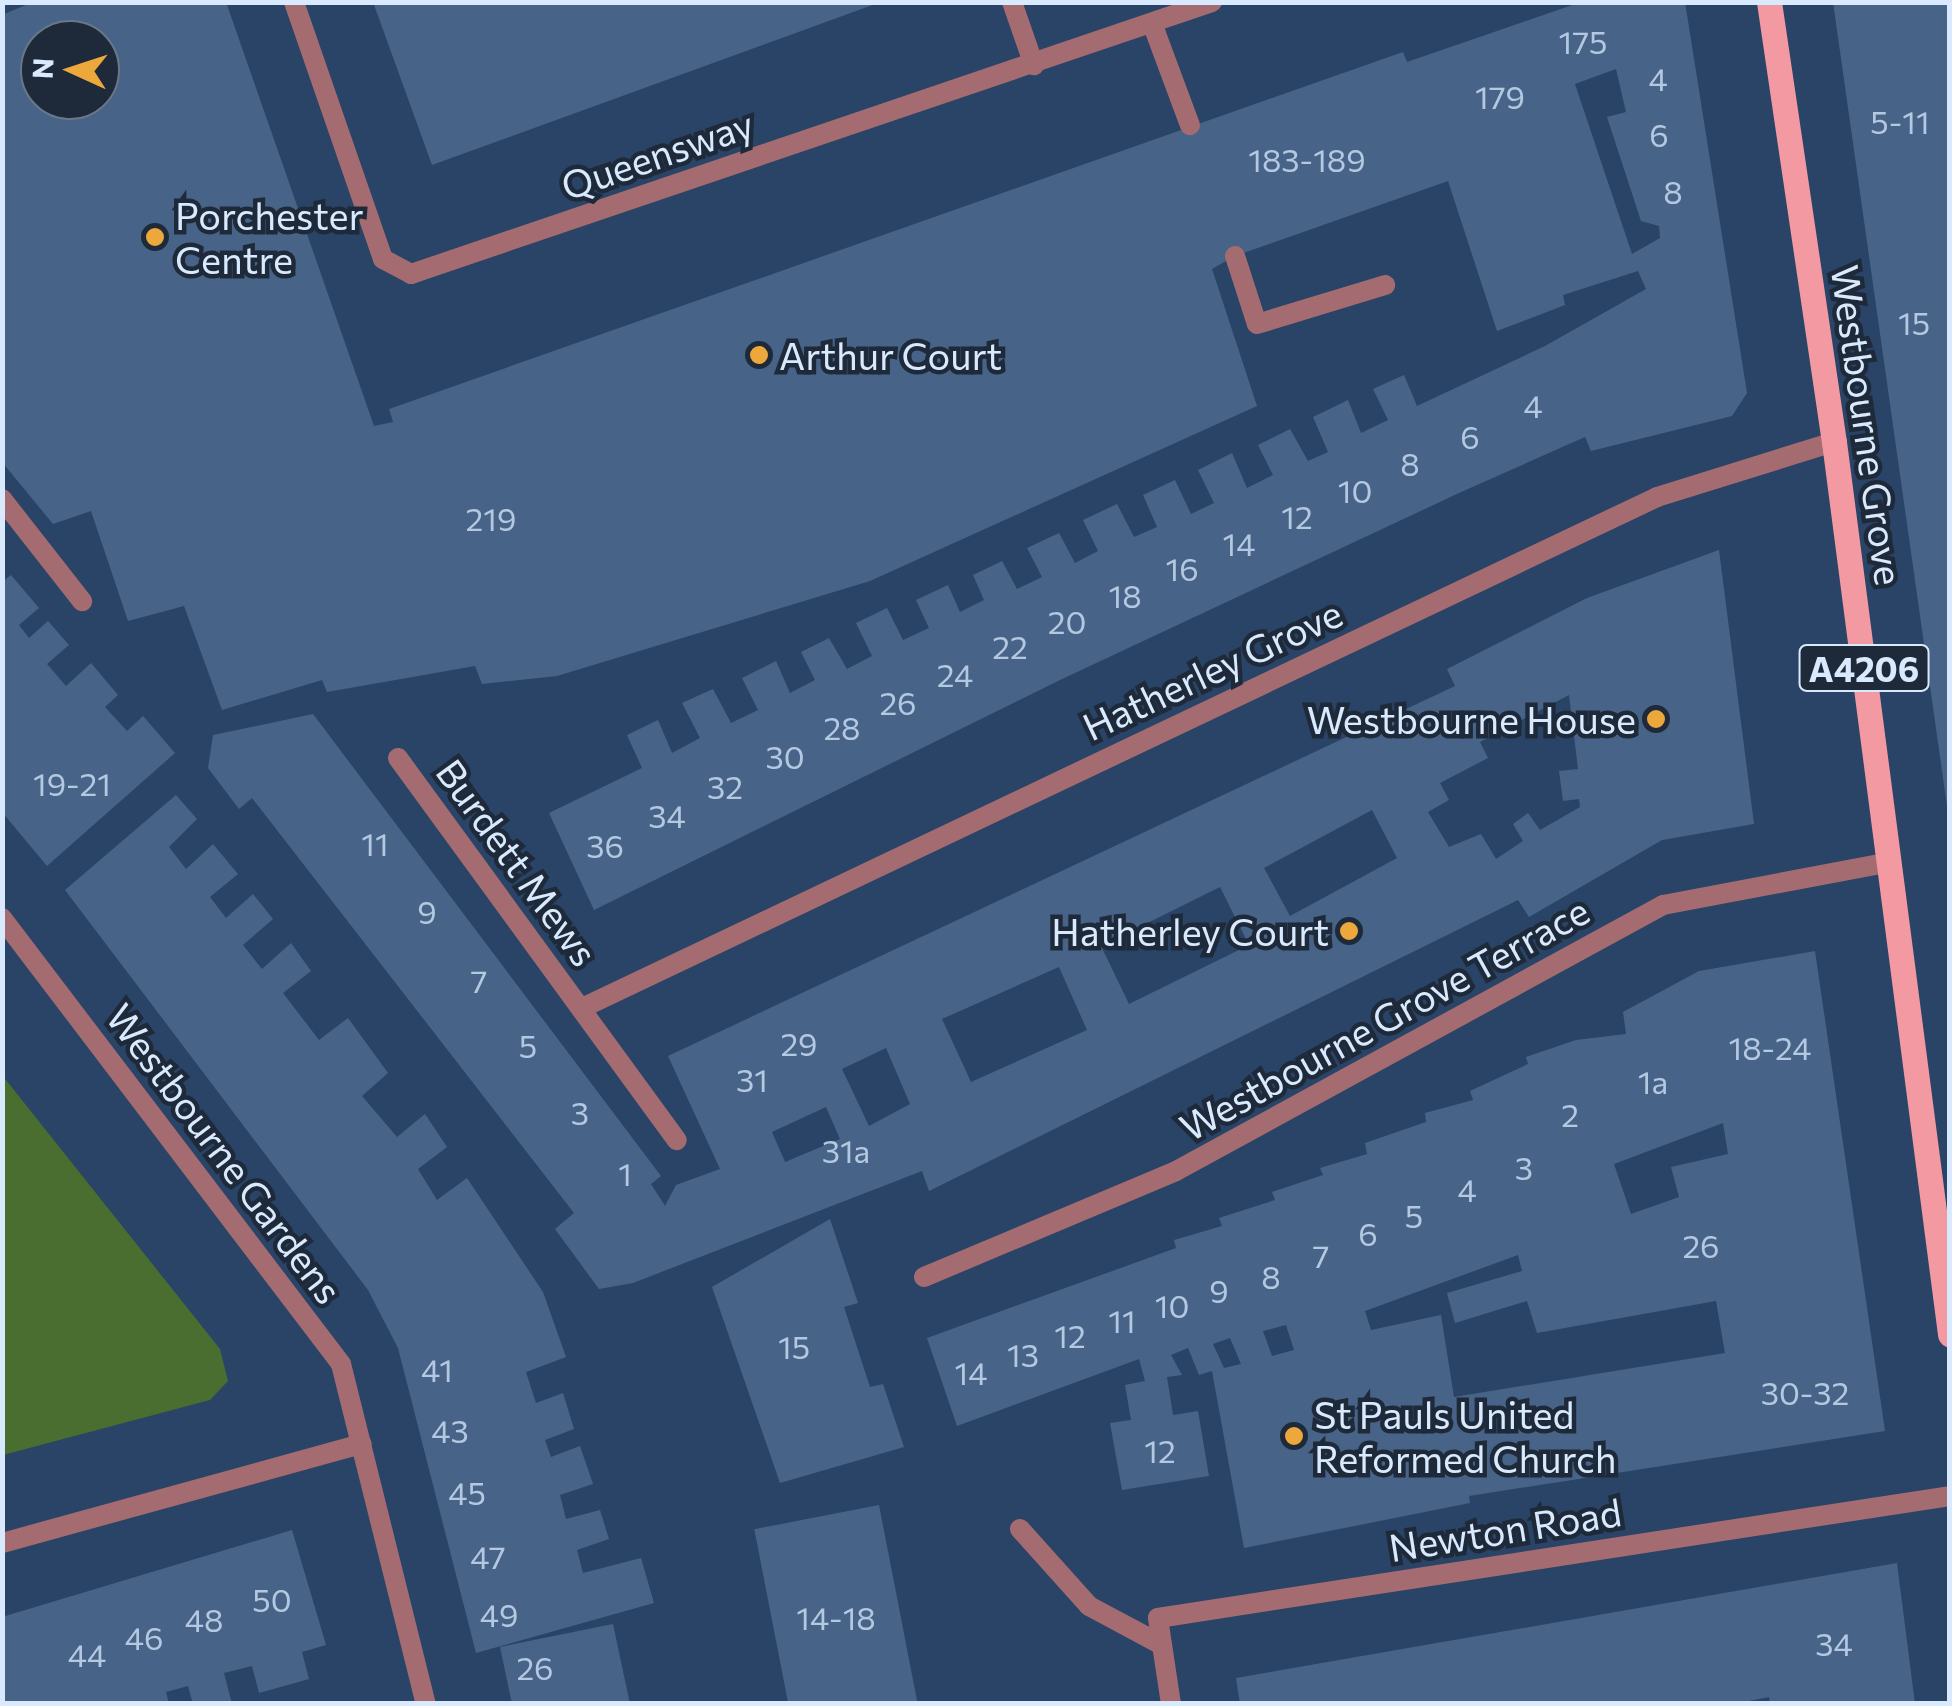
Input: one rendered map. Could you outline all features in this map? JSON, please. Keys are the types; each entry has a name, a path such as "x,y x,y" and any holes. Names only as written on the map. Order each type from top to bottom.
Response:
{"main road":[{"name":"Westbourne Grove","path":"1770,2 1834,442 1950,1334"}],"street":[{"name":"Queensway","path":"294,2 383,258 411,274 1212,2"},
{"path":"1012,2 1034,65"},
{"path":"1152,24 1190,126"},
{"path":"1235,256 1256,324 1385,285"},
{"name":"Hatherley Grove","path":"631,984 1656,497 1834,442"},
{"path":"2,499 82,601"},
{"name":"Burdett Mews","path":"398,758 677,1140"},
{"name":"Westbourne Grove Terrace","path":"924,1277 1176,1171 1663,905 1890,862"},
{"name":"Westbourne Gardens","path":"2,918 341,1364 426,1704"},
{"name":"Burdett Mews","path":"582,1008 631,984"},
{"path":"2,1543 362,1444"},
{"name":"Newton Road","path":"1162,1646 1158,1618 1950,1496"},
{"path":"1020,1530 1089,1606 1162,1646 1171,1704"}],"green space":[{"path":"2,1075 220,1349 228,1381 210,1400 3,1455"}],"building":[{"path":"33,2 226,2 374,426 393,422 389,409 1403,52 1407,62 1581,2 1685,2 1747,393 1732,416 1591,451 1585,437 1459,493 1060,680 594,910 549,813 642,768 627,735 658,720 672,753 700,738 682,703 713,689 731,723 758,710 742,678 776,661 790,693 815,680 801,652 829,638 847,669 872,656 856,623 887,608 903,640 929,628 916,600 948,585 960,612 984,600 973,575 1002,561 1017,589 1042,577 1027,548 1059,533 1075,563 1098,551 1083,520 1117,504 1134,537 1157,527 1143,495 1175,480 1191,514 1214,503 1198,470 1232,453 1247,488 1273,475 1258,445 1290,429 1308,461 1328,452 1313,417 1348,400 1361,433 1388,420 1373,389 1404,375 1417,406 1545,346 1646,289 1638,271 1563,295 1565,305 1497,331 1448,181 1235,256 1212,269 1257,406 870,581 557,676 482,684 475,666 327,692 322,680 222,710 184,606 128,621 91,511 53,524 2,462 2,15","holes":["1616,69 1626,112 1607,117 1641,221 1659,226 1660,238 1632,254 1575,84"]},
{"path":"373,2 878,2 878,3 432,165"},
{"path":"1833,2 1950,2 1950,806 1947,806"},
{"path":"1719,550 1754,824 1662,840 1529,917 1518,900 929,1191 922,1171 633,1283 599,1289 555,1229 574,1213 252,798 239,809 208,768 213,735 313,714 661,1176 651,1184 665,1206 676,1185 720,1169 668,1056 1455,686 1447,669 1587,598","holes":["1569,695 1578,769 1559,771 1563,801 1579,799 1580,807 1540,830 1528,813 1513,824 1523,841 1496,859 1481,834 1449,847 1428,812 1449,800 1440,783 1488,758 1480,742","1372,810 1397,858 1290,916 1264,868","1220,887 1249,945 1129,1004 1101,946","1059,967 1087,1030 971,1082 942,1019","886,1048 910,1104 869,1126 842,1069","826,1107 840,1139 785,1162 772,1132"]},
{"path":"11,575 39,608 19,625 29,638 48,621 69,645 47,664 66,686 91,663 118,695 105,707 127,731 143,716 175,753 47,866 2,812 2,582"},
{"path":"176,795 197,819 169,847 186,869 213,844 238,874 210,897 226,918 253,894 273,919 243,945 262,969 291,943 311,971 283,993 319,1040 348,1018 388,1073 362,1096 397,1137 425,1114 447,1147 418,1169 437,1200 467,1178 543,1292 566,1357 526,1372 536,1403 563,1393 574,1429 545,1440 551,1457 580,1446 593,1484 560,1495 566,1519 600,1510 609,1539 577,1550 583,1573 641,1558 654,1603 476,1653 398,1348 368,1290 65,890"},
{"path":"1815,951 1885,1431 1469,1496 1470,1503 1244,1548 1212,1371 1199,1375 1188,1348 1171,1355 1182,1375 1167,1377 1173,1415 1198,1411 1209,1476 1122,1490 1110,1423 1131,1420 1125,1385 1145,1381 1139,1359 957,1426 927,1338 1176,1248 1174,1240 1222,1226 1219,1218 1275,1200 1272,1192 1323,1175 1320,1168 1367,1154 1365,1143 1426,1122 1425,1113 1473,1100 1470,1091 1528,1064 1526,1057 1576,1040 1626,1034 1623,1012 1699,971","holes":["1723,1123 1728,1154 1671,1167 1679,1197 1631,1214 1614,1164","1518,1255 1522,1271 1447,1293 1455,1323 1527,1301 1537,1333 1716,1301 1725,1353 1454,1397 1441,1315 1371,1330 1365,1311","1286,1325 1294,1350 1272,1356 1263,1331","1230,1338 1241,1364 1224,1368 1213,1344"]},
{"path":"830,1219 858,1303 844,1307 870,1387 883,1384 904,1447 780,1483 712,1287"},
{"path":"879,1505 918,1704 788,1704 754,1529"},
{"path":"292,1530 326,1645 302,1652 309,1679 259,1693 252,1666 224,1673 232,1704 193,1704 188,1686 166,1692 169,1704 2,1704 2,1617"},
{"path":"1897,1563 1915,1704 1770,1704 1769,1697 1734,1704 1240,1704 1236,1678"},
{"path":"613,1624 630,1704 512,1704 500,1647"}],"place":[{"name":"Porchester Centre","path":"155,237"},
{"name":"Arthur Court","path":"759,355"},
{"name":"Westbourne House","path":"1656,719"},
{"name":"Hatherley Court","path":"1349,931"},
{"name":"St Pauls United Reformed Church","path":"1294,1436"}]}
